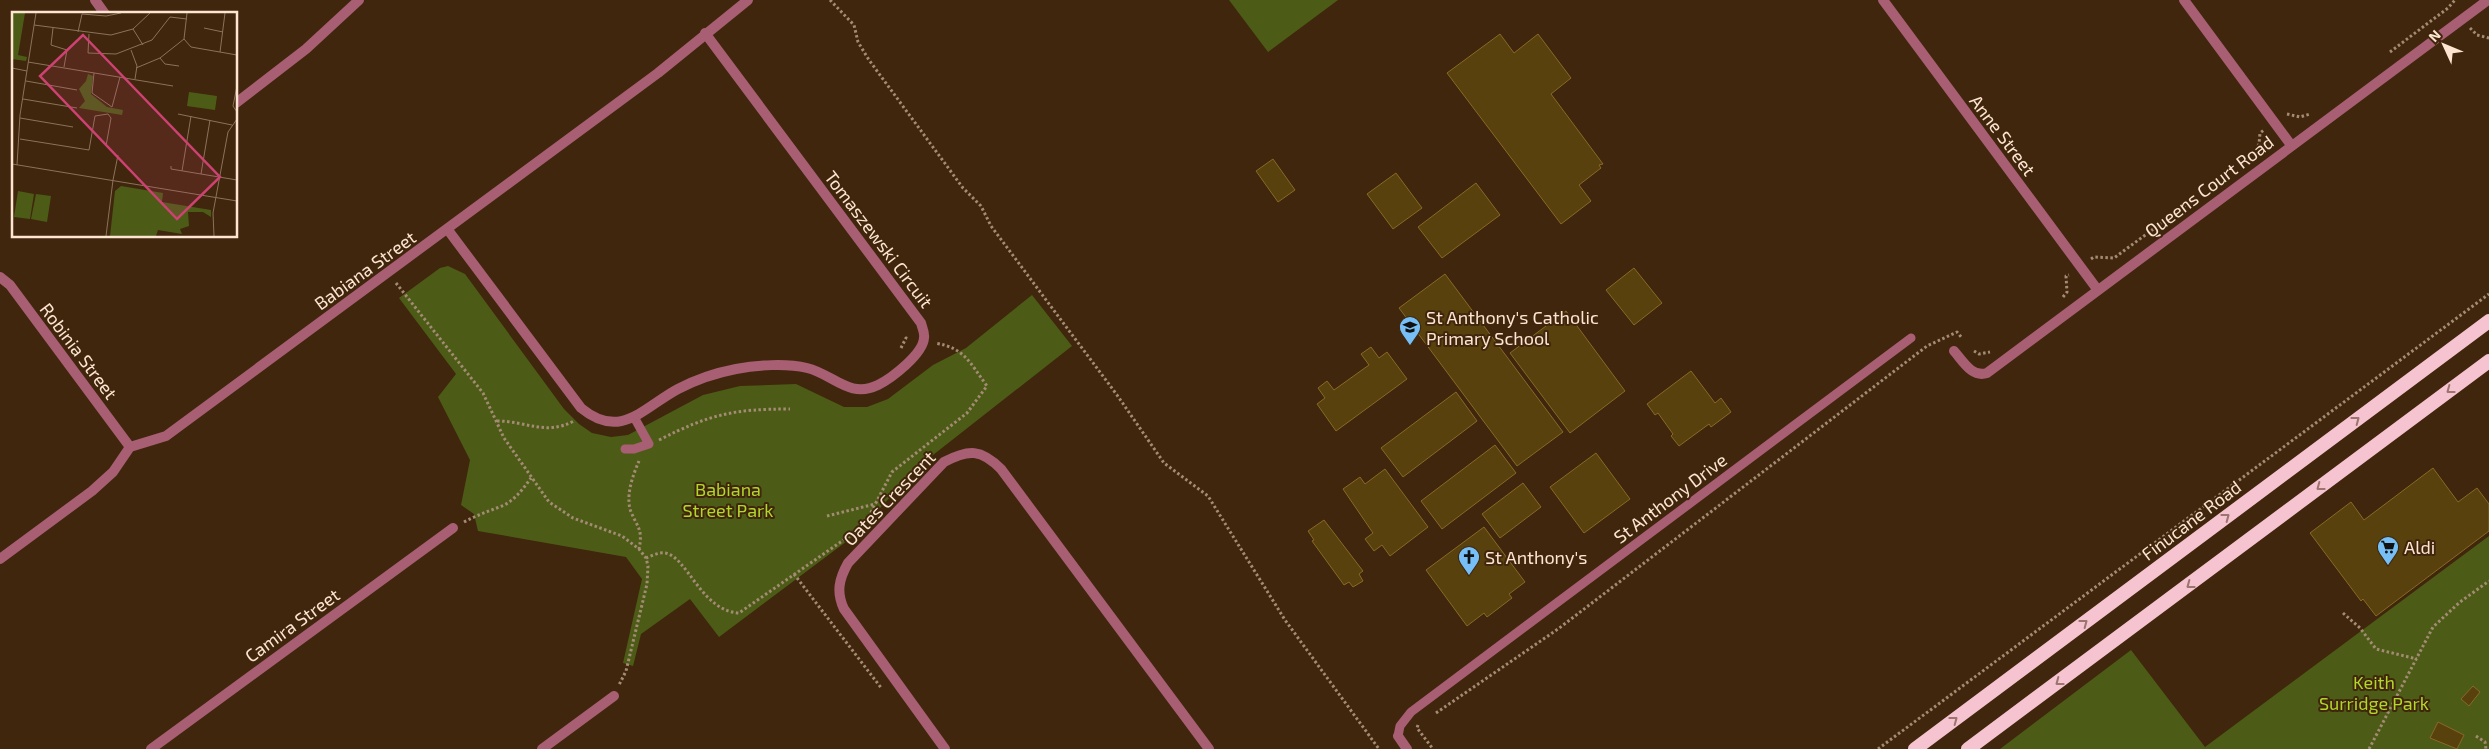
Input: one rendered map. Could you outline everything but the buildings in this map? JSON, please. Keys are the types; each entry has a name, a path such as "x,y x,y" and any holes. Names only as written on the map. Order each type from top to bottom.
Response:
{"highway":[{"name":"Finucane Road","path":"1915,749 2489,321"},
{"path":"1968,749 2489,361"}],"street":[{"path":"95,0 104,12"},
{"path":"238,100 306,49 359,0"},
{"name":"Babiana Street","path":"130,447 166,436 448,230 658,73 748,0"},
{"name":"Anne Street","path":"1883,0 2097,289"},
{"path":"2184,0 2291,145"},
{"name":"Queens Court Road","path":"1954,351 1973,372 1980,375 1987,373 2097,289 2488,0"},
{"name":"Tomaszewski Circuit","path":"705,34 922,323 923,341"},
{"path":"448,230 584,411 592,417 606,422 619,422 634,417 678,389 706,376 737,368 776,366 806,368 820,372 848,389 863,390 878,385 912,359 921,348 923,341"},
{"name":"Robinia Street","path":"0,277 10,286 130,447"},
{"path":"0,559 92,491 113,472 130,447"},
{"name":"Oates Crescent","path":"945,749 844,609 838,598 839,587 841,575 848,563 944,462 960,454 976,453 991,459 1001,469 1209,749"},
{"name":"Camira Street","path":"151,749 453,528"},
{"path":"542,749 614,696"},
{"name":"St Anthony Drive","path":"1398,736 1407,749"}],"lane":[{"name":"St Anthony Drive","path":"1398,736 1400,726 1411,712 1911,338"},
{"path":"625,449 634,449 649,444 634,417"}],"path":[{"path":"830,0 854,25 858,42 869,60 963,188 981,206 991,226 1116,394 1164,464 1208,496 1285,620 1379,749"},
{"path":"2387,55 2448,8 2455,0"},
{"path":"2283,116 2286,114 2300,117 2310,114 2318,108"},
{"path":"2247,159 2255,154 2259,144 2260,133 2264,130"},
{"path":"2090,260 2094,257 2114,258 2191,200"},
{"path":"388,272 483,393 504,438 549,502 573,518 606,529 639,549 646,558 648,566 647,584 626,671 614,696"},
{"path":"2061,299 2066,292 2066,276 2070,274"},
{"path":"1878,749 2489,294"},
{"path":"1435,714 1558,629 1927,346 1957,332 1967,344"},
{"path":"646,558 663,553 673,556 697,588 730,612 739,612 855,532 869,516 892,472 967,413 987,386 964,354 957,348 923,341"},
{"path":"1972,350 1979,354 1988,353 1996,347"},
{"path":"639,549 642,538 640,527 631,511 630,490 633,475 649,444 684,427 732,412 790,409"},
{"path":"497,421 516,421 553,429 577,420 584,411"},
{"path":"453,528 483,511 503,506 517,496 531,478"},
{"path":"827,516 875,504"},
{"path":"794,574 885,693"},
{"path":"2369,749 2433,627 2460,602 2489,581"},
{"path":"2343,613 2360,628 2376,649 2417,658"},
{"path":"1427,719 1417,728 1433,749"},
{"path":"2476,736 2485,742 2486,749"}],"green space":[{"path":"1229,0 1338,0 1268,52"},
{"name":"Babiana Street Park","path":"448,266 465,274 564,409 579,424 592,433 611,437 628,435 703,395 740,386 796,384 844,407 867,407 888,399 933,365 966,348 1032,295 1072,346 919,466 855,535 719,637 690,599 641,634 633,666 623,663 642,579 626,557 478,531 474,514 461,505 470,460 438,397 456,374 399,298 440,268"},
{"name":"Keith Surridge Park","path":"2489,536 2489,749 2000,749 2131,650 2205,747"}],"place":[{"name":"St Anthony's Catholic Primary School","path":"1410,346"},
{"name":"Aldi","path":"2388,566"},
{"name":"St Anthony's","path":"1469,576"}]}
